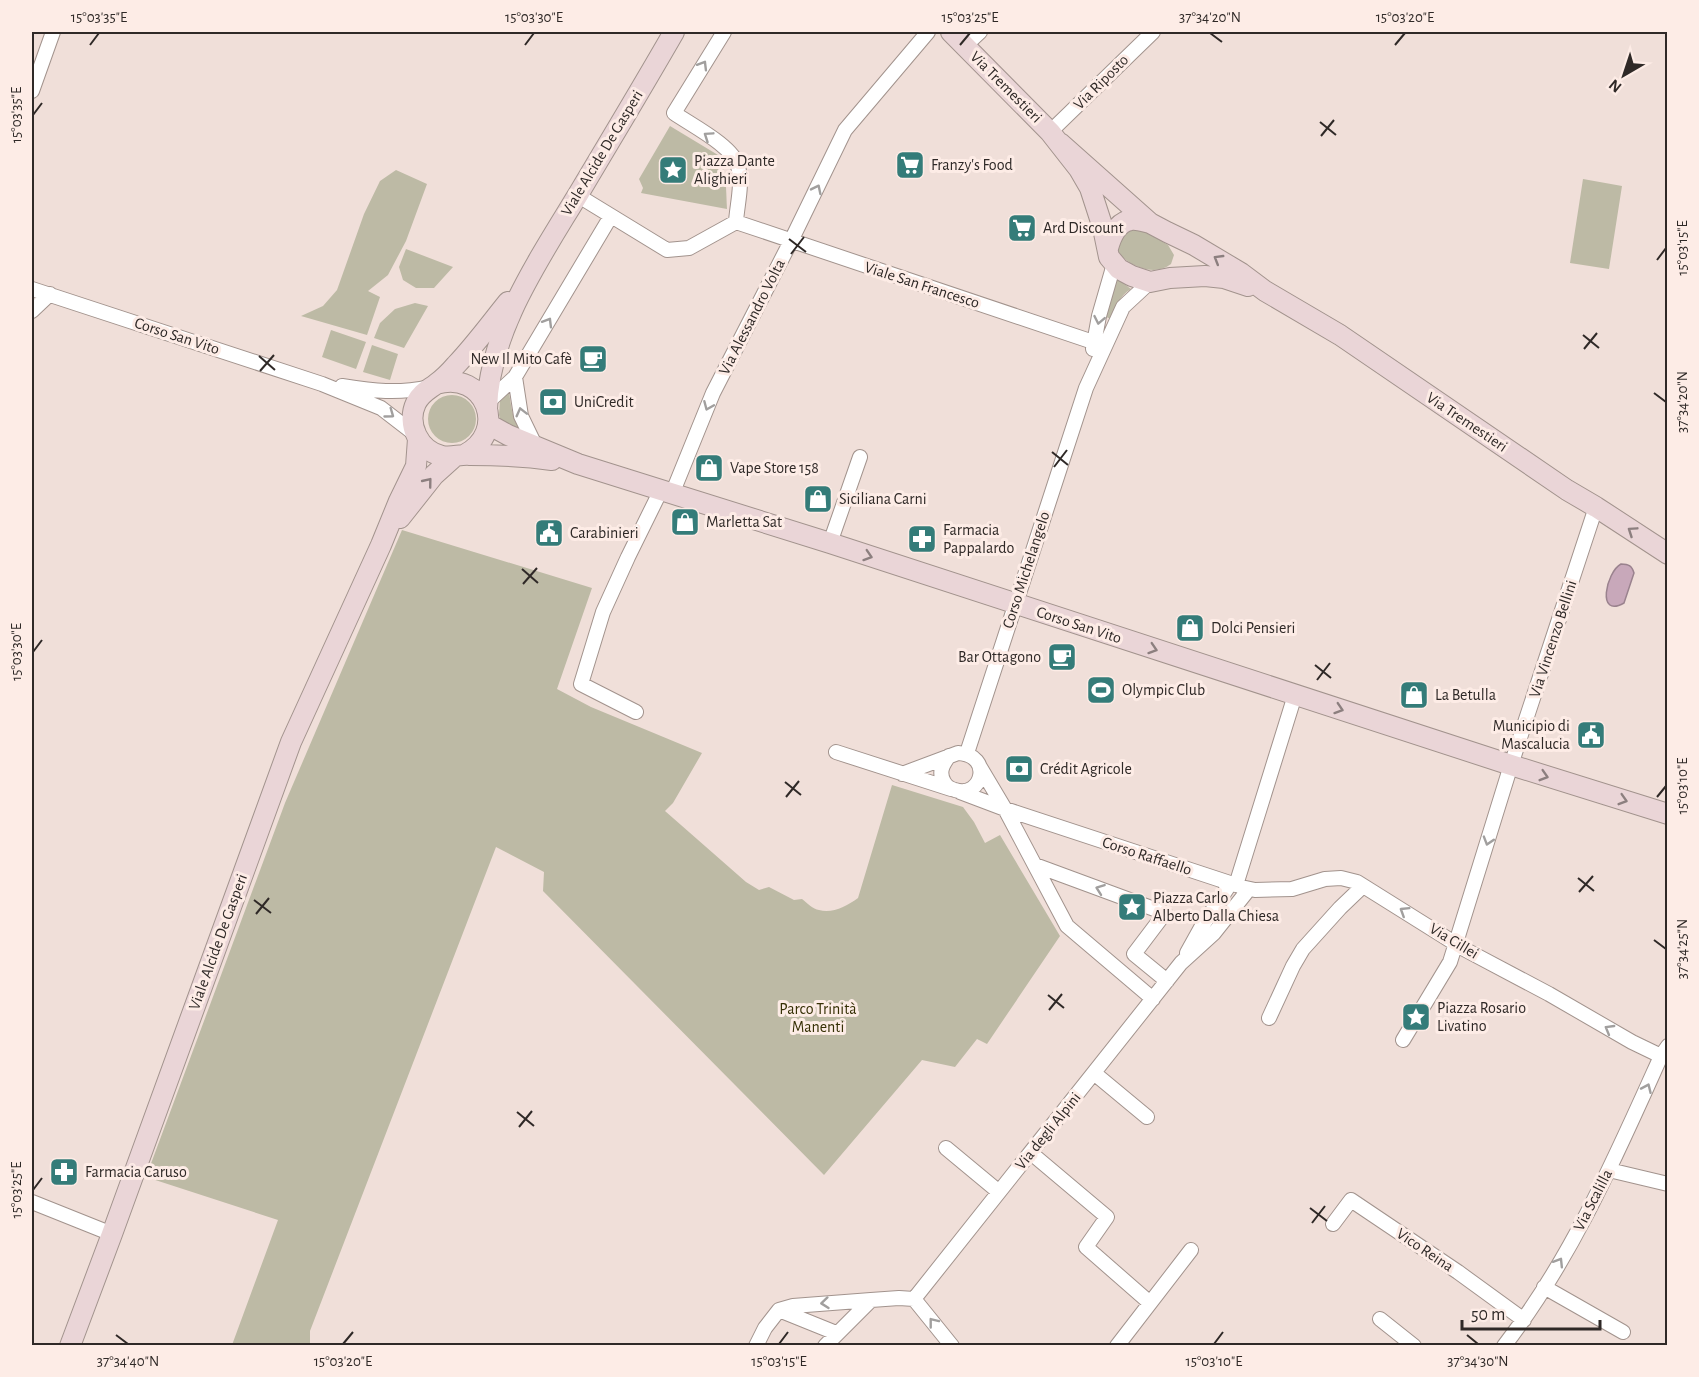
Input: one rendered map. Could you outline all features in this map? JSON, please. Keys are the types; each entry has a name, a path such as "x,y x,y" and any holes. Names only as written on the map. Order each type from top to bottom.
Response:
{"main road":[{"name":"Viale Alcide De Gasperi","path":"530,275 674,32"},
{"name":"Via Tremestieri","path":"951,32 1055,138"},
{"path":"1055,138 1183,249 1186,256 1184,265 1180,273 1170,278"},
{"path":"1055,138 1079,168 1090,188 1111,256 1132,276 1150,282 1170,278 1205,276 1265,291"},
{"path":"1111,256 1111,236 1126,222 1132,220 1159,228 1194,245 1241,273 1265,291"},
{"path":"381,545 416,466 417,437 413,423 413,411 421,395 455,366 485,333 530,275"},
{"path":"381,545 434,474 479,445 485,435 490,376 500,339 530,275"},
{"name":"Via Tremestieri","path":"1265,291 1340,335 1568,490 1668,554"},
{"path":"433,386 455,381 467,385 478,393 488,412 508,435 578,464"},
{"path":"417,437 426,448 436,454 521,455 578,464"},
{"name":"Corso San Vito","path":"578,464 830,543 1668,814"},
{"name":"Viale Alcide De Gasperi","path":"70,1346 291,742 381,545"}],"street":[{"path":"32,91 53,32"},
{"path":"578,195 667,250 688,248 736,222 740,180 738,164 720,144 674,113 724,32"},
{"name":"Via Alessandro Volta","path":"636,712 581,684 603,612 666,492 845,130 928,32"},
{"path":"965,46 980,32"},
{"name":"Via Riposto","path":"1055,138 1152,32"},
{"path":"488,412 515,377 611,216"},
{"name":"Viale San Francesco","path":"736,222 1100,344"},
{"path":"1100,344 1099,316 1111,256"},
{"path":"1100,344 1123,307 1150,282"},
{"name":"Corso San Vito","path":"32,289 322,384"},
{"path":"32,310 50,294"},
{"name":"Corso Michelangelo","path":"967,753 1100,344"},
{"path":"515,377 521,416 535,445"},
{"path":"322,384 388,392 414,391 433,386"},
{"path":"322,384 381,408 417,437"},
{"path":"830,543 860,457"},
{"name":"Via Vincenzo Bellini","path":"1403,1040 1450,962 1511,765 1596,507"},
{"path":"1181,963 1214,933 1238,886 1295,695"},
{"path":"836,752 902,774 958,753 967,753 975,758 1005,809 1067,926 1153,999"},
{"path":"949,756 943,764 941,773 944,782 955,790 969,790 976,785 980,776 980,767"},
{"name":"Corso Raffaello","path":"902,774 1238,886"},
{"path":"1035,865 1166,913 1120,972"},
{"name":"Via Cillei","path":"1238,886 1292,889 1325,879 1357,882 1456,944 1632,1042 1664,1051"},
{"path":"1181,963 1202,926 1238,886"},
{"path":"1269,1018 1303,950 1363,886"},
{"path":"1134,954 1167,981"},
{"name":"Via degli Alpini","path":"914,1299 1181,963"},
{"name":"Via Scalilla","path":"1504,1346 1524,1320 1570,1245 1609,1170 1664,1051"},
{"path":"1094,1073 1147,1117"},
{"path":"946,1148 999,1192"},
{"path":"1031,1152 1107,1217 1086,1247 1150,1303"},
{"path":"1609,1170 1668,1184"},
{"name":"Vico Reina","path":"1333,1224 1351,1200 1458,1272 1524,1320"},
{"path":"32,1202 112,1233"},
{"path":"1117,1346 1191,1250"},
{"path":"1544,1287 1623,1332"},
{"path":"756,1346 765,1328 779,1310 813,1304 899,1298 914,1299 952,1346"},
{"path":"825,1346 871,1300"},
{"path":"779,1310 836,1333"},
{"path":"1380,1319 1414,1346"}],"green space":[{"path":"670,126 718,155 725,175 727,209 641,193 643,188 639,179"},
{"path":"396,170 427,184 406,241 388,275 368,291 380,297 367,335 301,316 323,306 337,290 364,214 380,181"},
{"path":"1583,179 1622,186 1609,269 1570,263"},
{"path":"1137,226 1168,245 1174,255 1171,264 1160,269 1148,270 1131,263 1119,254 1116,249 1118,234"},
{"path":"406,249 453,267 434,288 416,288 403,280 399,267"},
{"path":"1115,277 1131,289 1121,298 1111,319 1106,317"},
{"path":"415,303 428,306 404,348 374,338 380,323 395,309"},
{"path":"331,330 366,342 356,369 322,357"},
{"path":"372,345 398,354 390,380 363,372"},
{"path":"509,392 511,407 520,430 501,422 500,399"},
{"path":"447,395 457,395 472,405 476,419 475,428 466,439 457,443 447,443 432,433 428,424 428,414 438,399"},
{"name":"Parco Trinità Manenti","path":"402,530 592,588 557,689 591,707 702,753 673,803 665,811 746,882 759,890 769,887 794,900 802,899 824,911 839,908 854,901 858,898 892,785 963,807 985,843 1000,835 1060,936 987,1044 977,1039 955,1067 922,1060 824,1175 543,891 544,872 496,847 310,1331 310,1345 232,1345 278,1220 146,1177 285,803"}],"shaded area":[{"path":"1621,564 1630,566 1634,573 1624,603 1610,605 1606,592 1608,584 1611,576"}],"place":[{"name":"Franzy's Food","path":"910,165"},
{"name":"Piazza Dante Alighieri","path":"673,170"},
{"name":"Ard Discount","path":"1022,228"},
{"name":"New Il Mito Cafè","path":"593,359"},
{"name":"UniCredit","path":"553,402"},
{"name":"Vape Store 158","path":"709,468"},
{"name":"Siciliana Carni","path":"818,499"},
{"name":"Marletta Sat","path":"685,522"},
{"name":"Carabinieri","path":"549,533"},
{"name":"Farmacia Pappalardo","path":"922,539"},
{"name":"Dolci Pensieri","path":"1190,628"},
{"name":"Bar Ottagono","path":"1062,657"},
{"name":"Olympic Club","path":"1101,690"},
{"name":"La Betulla","path":"1414,695"},
{"name":"Municipio di Mascalucia","path":"1591,735"},
{"name":"Crédit Agricole","path":"1019,769"},
{"name":"Piazza Carlo Alberto Dalla Chiesa","path":"1132,907"},
{"name":"Piazza Rosario Livatino","path":"1416,1017"},
{"name":"Farmacia Caruso","path":"64,1172"}]}
